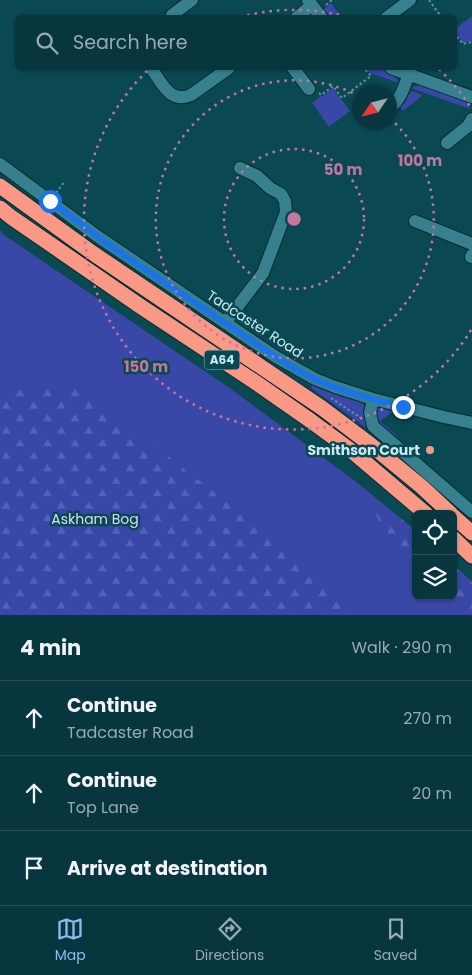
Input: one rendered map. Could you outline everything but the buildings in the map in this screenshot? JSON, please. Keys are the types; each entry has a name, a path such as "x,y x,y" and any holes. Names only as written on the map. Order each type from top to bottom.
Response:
{"highway":[{"name":"A64","path":"0,186 102,259 322,408 371,445 446,510"},
{"name":"A64","path":"4,212 311,421 353,452 421,510"},
{"name":"A64","path":"457,520 472,533"},
{"path":"457,542 472,556"}],"street":[{"path":"172,15 192,0"},
{"path":"390,15 410,0"},
{"path":"299,15 310,3 320,15"},
{"path":"152,70 172,95 184,98 226,70"},
{"path":"295,70 309,89"},
{"path":"397,70 472,97"},
{"path":"397,102 402,94 409,74"},
{"path":"447,143 468,126 472,119"},
{"name":"Tadcaster Road","path":"0,164 105,242 276,357 315,379 373,399 472,422"},
{"path":"225,323 263,273 286,212 285,201 281,194 270,188 257,176 240,168"},
{"path":"415,221 472,252"},
{"path":"373,399 370,413 373,426 472,512"}],"path":[{"path":"428,0 440,15"},
{"path":"457,37 463,44 472,42"},
{"path":"309,89 317,90 321,96 333,86 342,98 371,76 366,70"},
{"path":"50,201 65,181"},
{"path":"328,396 347,409"}],"green space":[{"path":"331,3 340,15 326,15 322,10"},
{"path":"472,16 472,41 463,43 457,34 457,27"},
{"path":"368,70 385,71 393,75 399,83 370,73"},
{"path":"422,84 463,99 470,109 411,88"},
{"path":"333,88 350,111 329,127 312,103"},
{"path":"412,91 423,95 403,111 400,107"},
{"path":"0,230 4,235 231,389 351,478 412,527 412,600 457,600 457,569 472,582 472,615 0,615"},
{"path":"313,382 363,403 371,431 311,388"},
{"name":"Askham Bog","path":"78,385 252,522 270,524 283,548 355,615 0,615 0,392"},
{"path":"380,406 394,411 380,421 399,438 391,435 378,422 376,413 377,408"},
{"path":"351,478 412,528 412,558 391,538"},
{"path":"457,569 472,582 472,615 469,615 454,600 457,600"}],"place":[{"name":"Smithson Court","path":"430,450"}],"route":[{"path":"50,201 112,247 298,370 335,387 403,407"}]}
